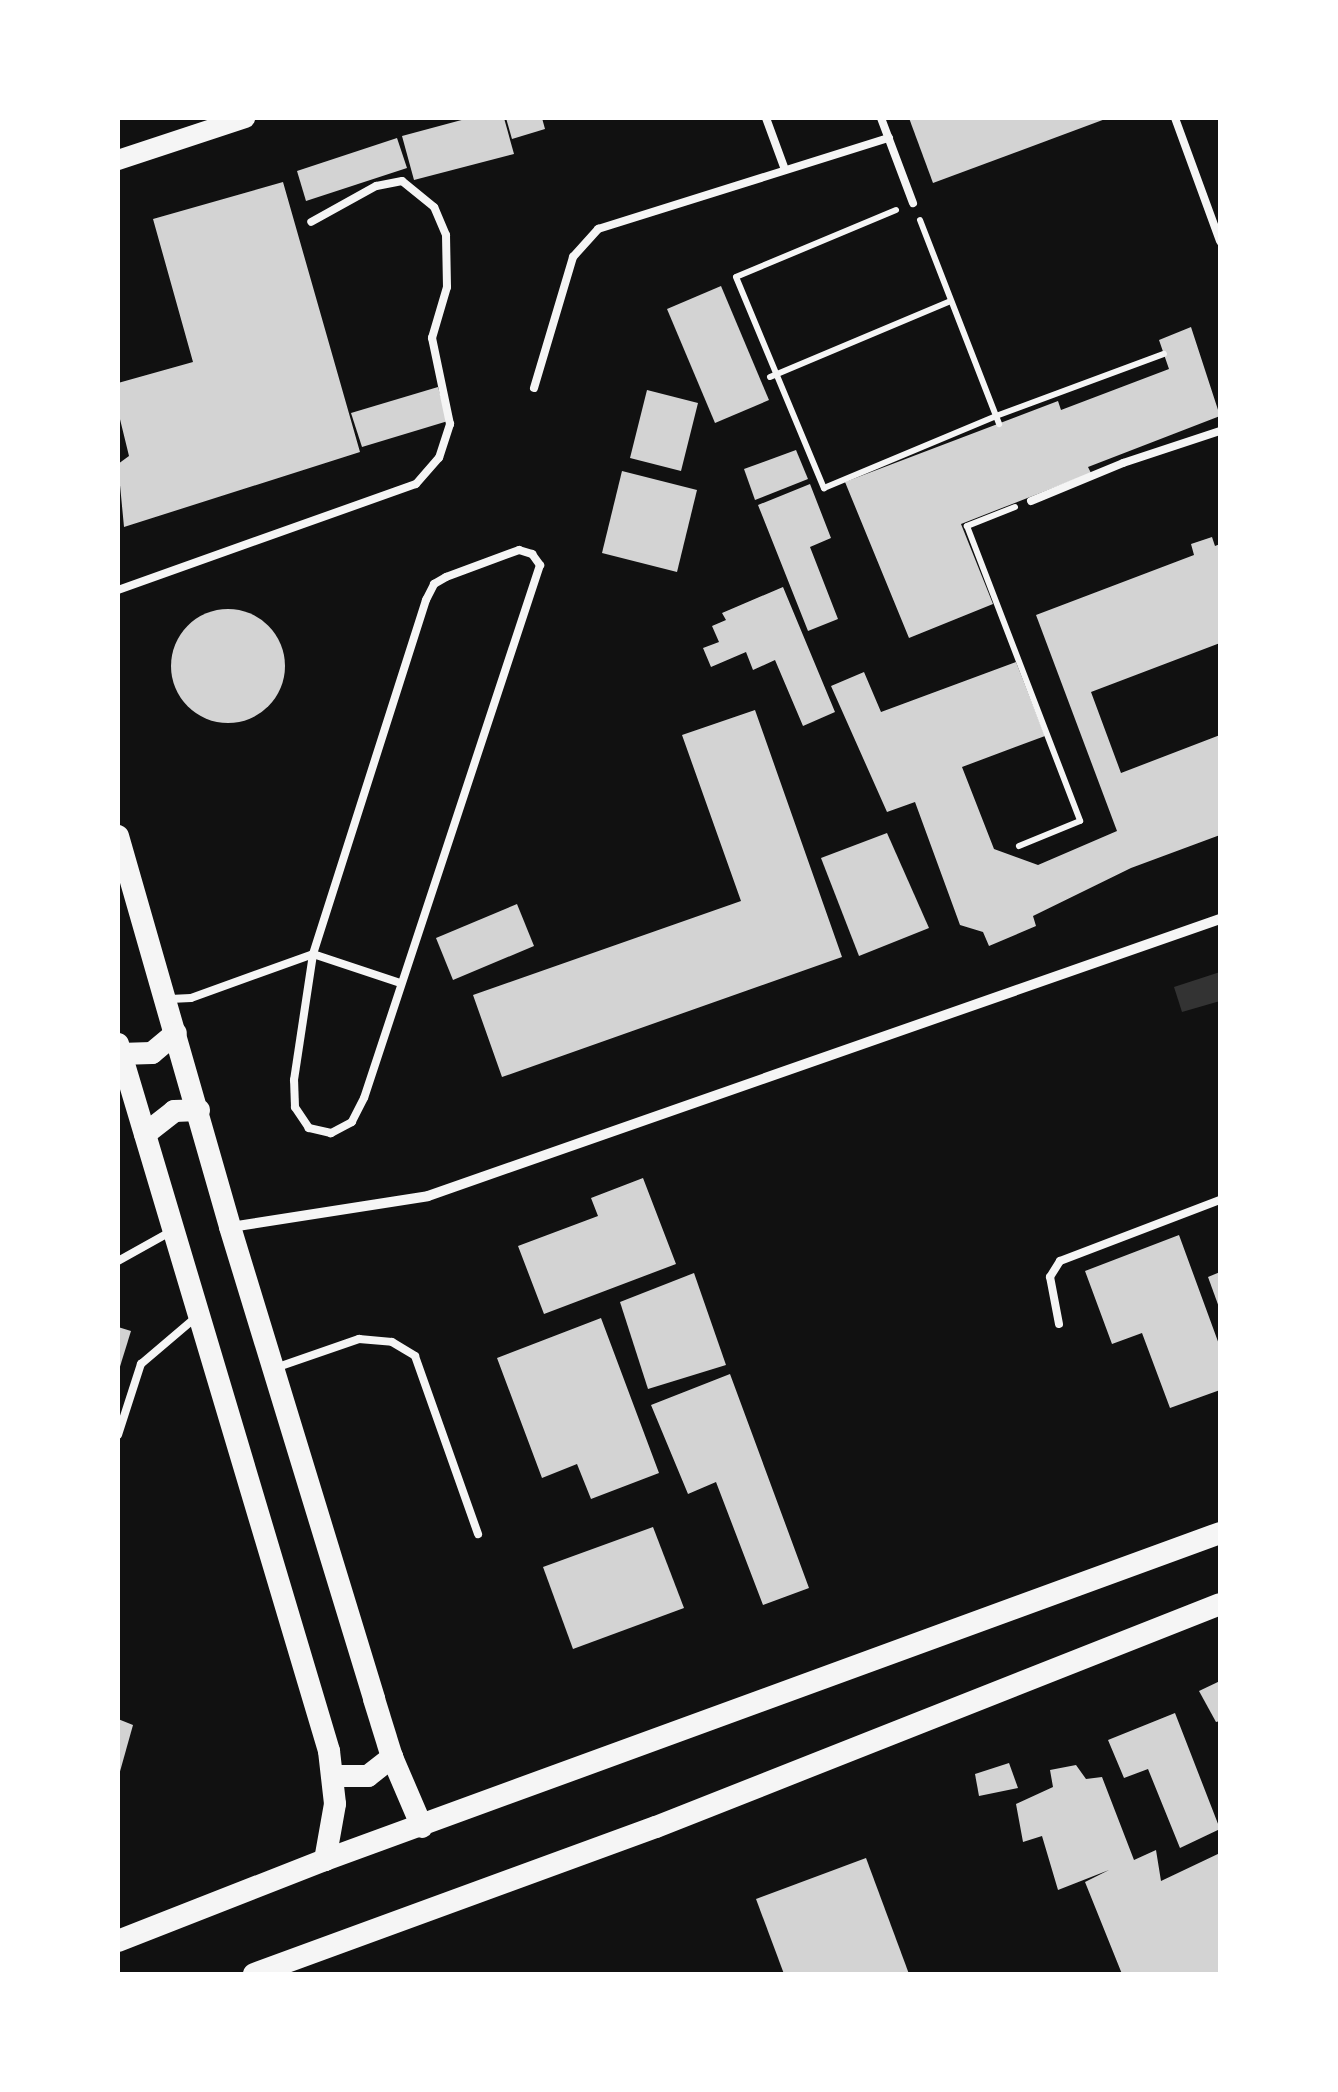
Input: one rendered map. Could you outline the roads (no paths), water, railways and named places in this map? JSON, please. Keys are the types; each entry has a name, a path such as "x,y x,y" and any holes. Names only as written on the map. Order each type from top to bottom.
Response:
{"main road":[{"path":"118,160 245,118"},
{"path":"118,836 230,1227 392,1758 422,1827"},
{"path":"176,1032 152,1052 119,1049 334,1776 335,1804 325,1860"},
{"path":"145,1134 174,1111 199,1110"},
{"path":"118,1941 325,1860 1220,1533"},
{"path":"254,1974 656,1828 1220,1604"},
{"path":"334,1776 368,1776 392,1758"}],"street":[{"path":"230,1227 428,1196 1220,920"}],"lane":[{"path":"766,118 784,168"},
{"path":"882,118 914,203"},
{"path":"1176,118 1220,240"},
{"path":"534,388 573,257 598,229 889,138"},
{"path":"118,590 416,484 439,458 450,424 432,338 446,287 446,235 434,206 402,181 376,186 311,222"},
{"path":"1031,501 1123,462 1220,430"},
{"path":"519,550 532,554 540,565 412,958 400,983 364,1098 352,1122 330,1133 308,1128 295,1106 294,1080 313,954 434,584 519,550"},
{"path":"166,999 190,998 313,954 400,983"},
{"path":"1058,1324 1050,1277 1060,1262 1220,1200"},
{"path":"118,1261 174,1230"},
{"path":"118,1435 141,1364 199,1315"},
{"path":"274,1368 359,1339 392,1342 416,1356 478,1534"}]}
